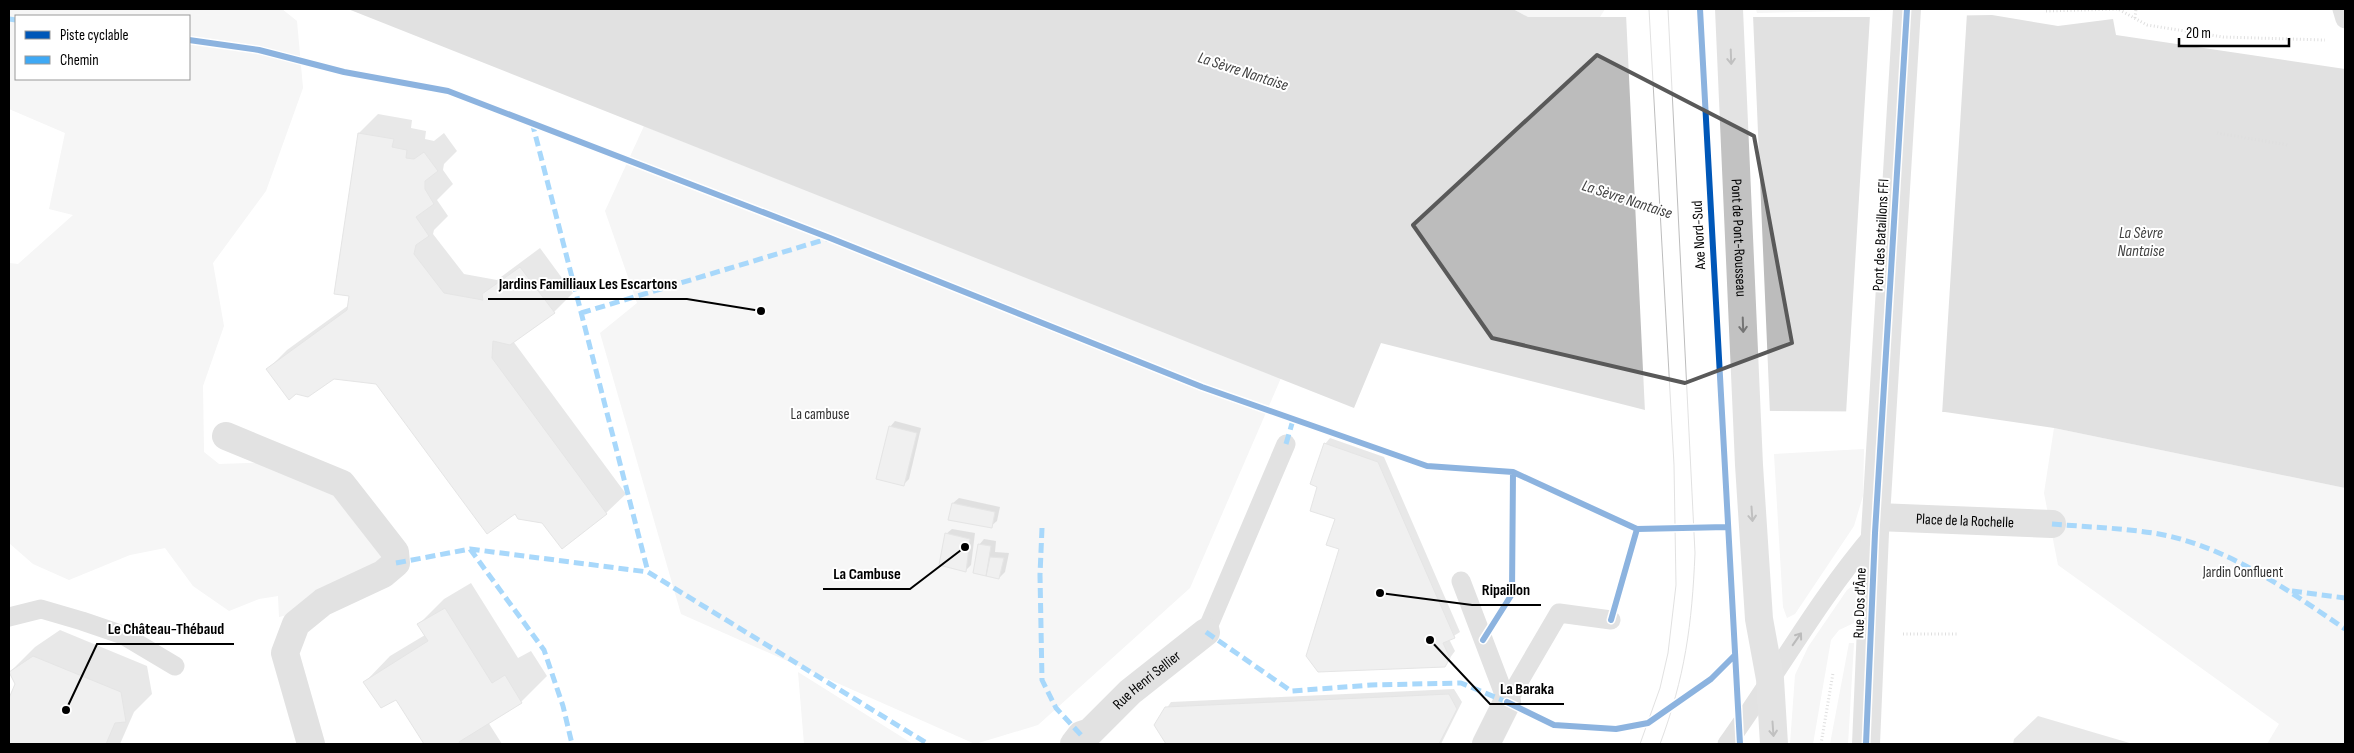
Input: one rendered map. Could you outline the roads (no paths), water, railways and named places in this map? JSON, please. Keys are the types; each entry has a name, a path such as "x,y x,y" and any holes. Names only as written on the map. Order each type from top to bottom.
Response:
{"main road":[{"name":"Pont de Pont-Rousseau","path":"1729,9 1749,465 1760,619 1770,679"},
{"name":"Pont des Bataillons FFI","path":"1880,462 1907,9"},
{"name":"Rue Dos d'Âne","path":"1866,744 1880,462"},
{"path":"1770,679 1774,744"}],"street":[{"path":"226,436 342,484 394,552 396,563 383,574 323,602 296,624 285,653 311,744"},
{"name":"Place de la Rochelle","path":"1876,525 2052,524"},
{"name":"Rue Henri Sellier","path":"1087,740 1130,692 1206,632"},
{"path":"1486,744 1507,702"}],"lane":[{"path":"2342,9 2345,19"},
{"path":"1206,632 1286,444"},
{"path":"1727,744 1876,525"},
{"path":"1461,582 1507,702"},
{"path":"9,617 41,609 82,621 123,635 175,666"},
{"path":"1507,702 1559,613 1611,620"}],"water":[{"name":"La Sèvre Nantaise","path":"348,9 1513,9 1528,17 1992,15 2058,26 2113,19 2116,35 2345,69 2345,488 2054,428 1945,412 1645,410 1381,343 1354,408"}],"tram line":[{"path":"1640,744 1660,688 1668,653 1676,585 1674,465 1649,9"},
{"path":"1660,744 1676,696 1686,650 1692,604 1695,553 1668,9"}],"place":[{"name":"Jardins Familliaux Les Escartons","path":"761,311"},
{"name":"La Cambuse","path":"965,547"},
{"name":"Ripaillon","path":"1380,593"},
{"name":"La Baraka","path":"1430,640"},
{"name":"Le Château-Thébaud","path":"66,710"}],"park label":[{"name":"La cambuse","path":"820,414"},
{"name":"Jardin Confluent","path":"2243,572"}]}
